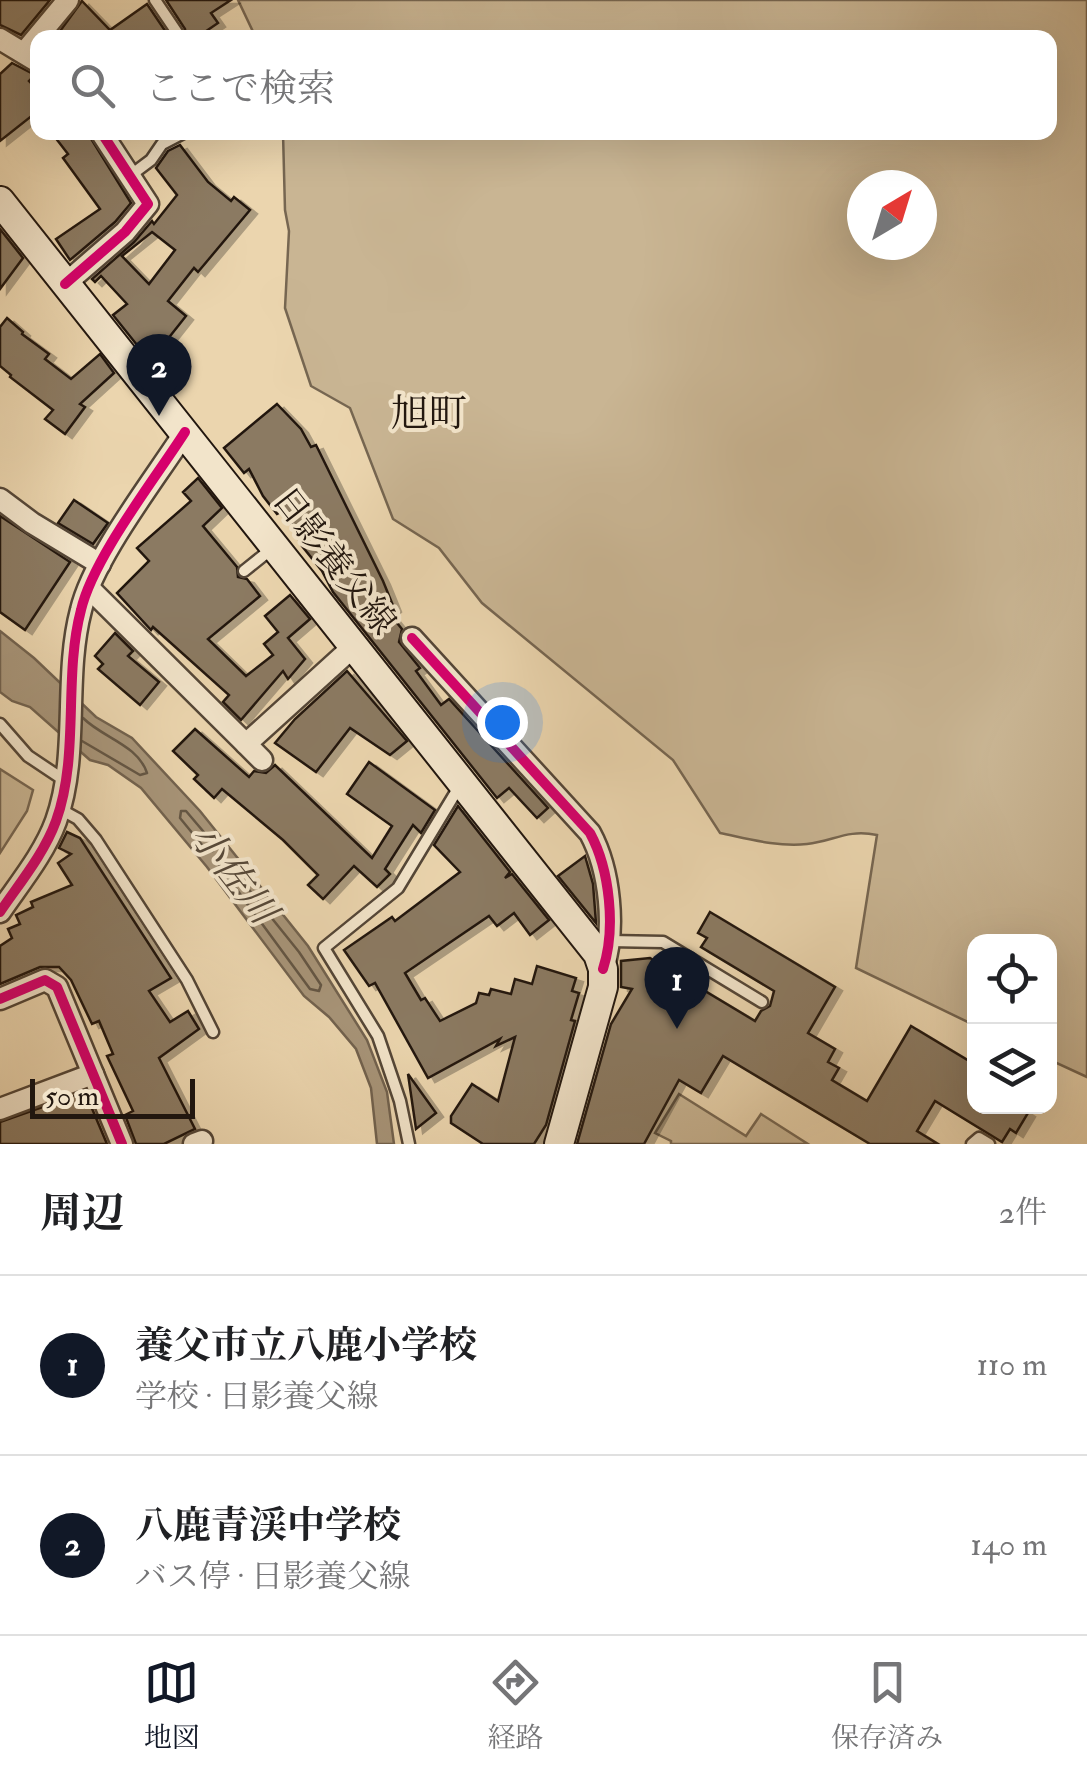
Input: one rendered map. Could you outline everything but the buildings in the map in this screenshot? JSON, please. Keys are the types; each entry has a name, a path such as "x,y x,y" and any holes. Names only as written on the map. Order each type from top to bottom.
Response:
{"main road":[{"name":"日影養父線","path":"0,201 588,939 603,969"},
{"path":"559,1144 598,1007 603,969"}],"street":[{"path":"48,30 68,0"},
{"path":"0,40 30,57"},
{"path":"65,284 145,211 146,198 107,140"},
{"path":"0,912 39,854 59,808 68,756 80,610 100,564 185,432"},
{"path":"0,499 100,564"},
{"path":"89,588 262,760"},
{"path":"412,638 590,832 602,863 610,941 603,969"},
{"path":"246,744 353,648"},
{"path":"0,1000 45,980 57,987 122,1144"},
{"path":"0,1109 93,1074"}],"lane":[{"path":"155,0 175,30"},
{"path":"131,175 170,140"},
{"path":"244,571 275,546"},
{"path":"0,724 28,756 64,780"},
{"path":"409,1144 378,1036 324,948 398,888 462,782"},
{"path":"59,808 78,819 96,840 186,980 212,1032"},
{"path":"610,941 663,942 762,1002"},
{"path":"972,1144 979,1138 989,1144"}],"shaded area":[{"path":"238,0 1087,0 1087,1077 1057,1063 1057,934 967,934 967,1022 856,968 877,835 849,834 796,845 720,833 673,760 482,603 439,548 393,519 350,408 311,386 285,308 289,231 283,140 1057,140 1057,30 252,30"},
{"path":"0,769 33,790 27,811 0,853"},
{"path":"679,1094 746,1136 761,1114 808,1144 671,1144 655,1133"}],"water":[{"name":"小佐川","path":"0,631 96,717 132,738 200,811 308,946 367,1040 387,1092 394,1144 377,1144 371,1088 356,1049 329,1017 304,996 207,867 141,788 108,765 90,760 30,707 0,692"}],"cycle path":[{"path":"65,284 125,232 148,204 106,140"},
{"path":"0,912 31,868 56,821 68,769 76,636 88,589 111,543 185,432"},
{"path":"412,638 590,833 602,864 609,900 609,936 603,969"},
{"path":"0,999 45,980 57,987 122,1144"}],"place":[{"name":"八鹿青渓中学校","path":"159,416"},
{"name":"養父市立八鹿小学校","path":"677,1029"}],"district":[{"name":"旭町","path":"429,414"}]}
